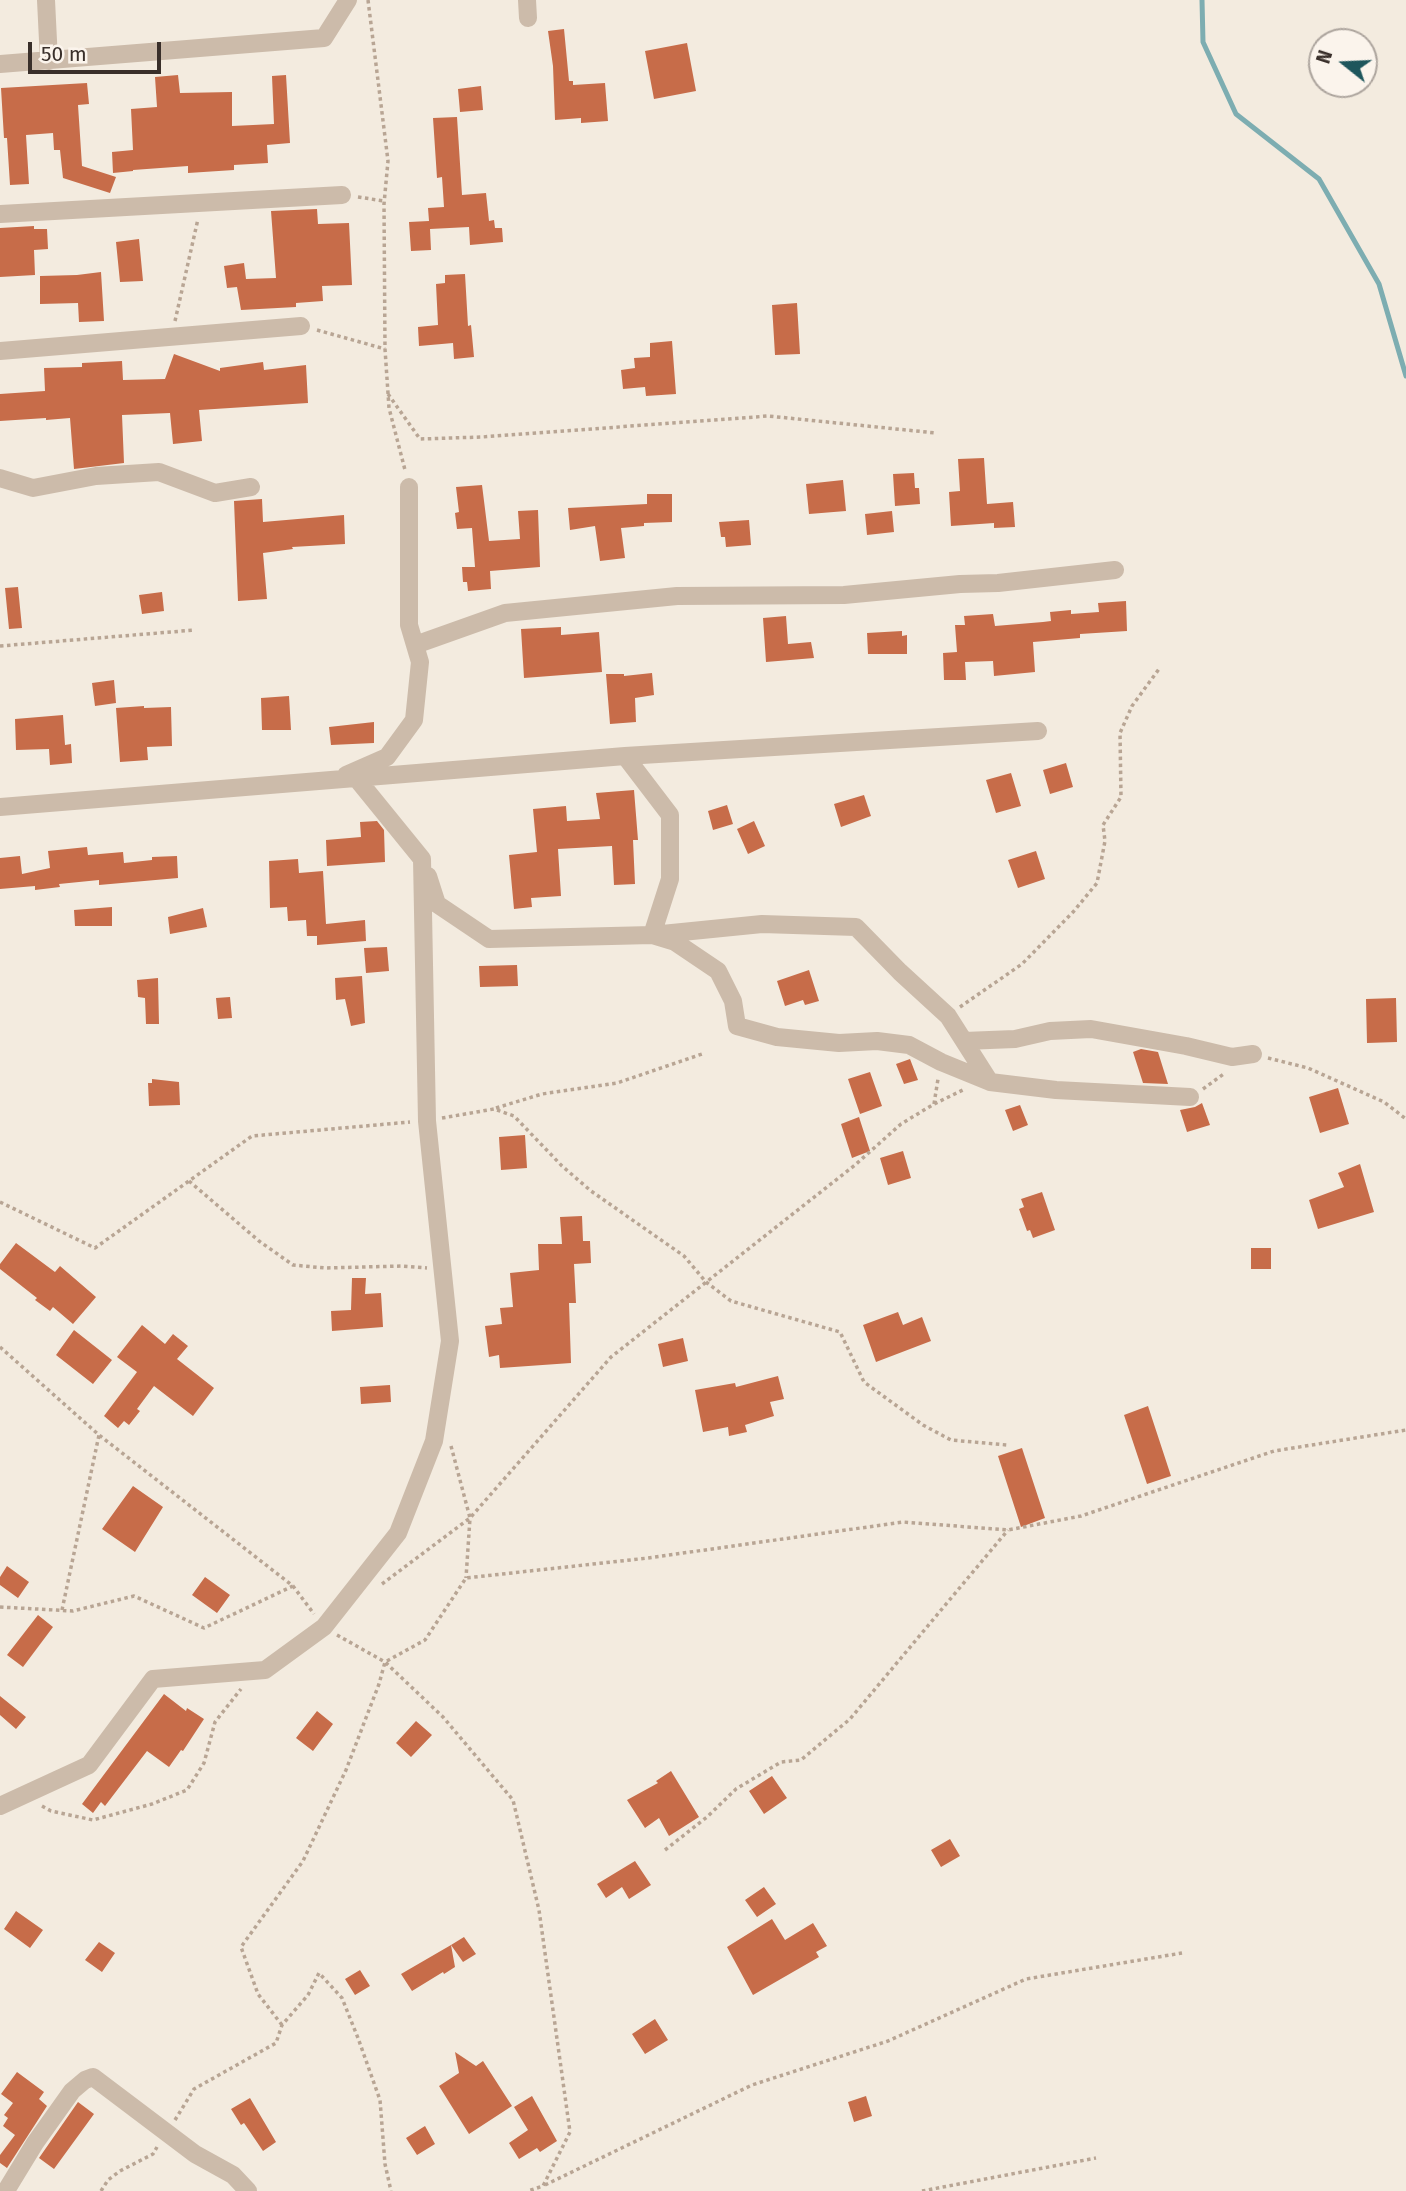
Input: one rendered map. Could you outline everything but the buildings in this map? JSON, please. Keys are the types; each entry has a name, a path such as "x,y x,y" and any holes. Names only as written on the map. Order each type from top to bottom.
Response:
{"street":[{"path":"46,0 49,61"},
{"path":"0,64 324,38 348,0"},
{"path":"0,214 342,195"},
{"path":"0,351 301,326"},
{"path":"0,478 33,488 96,475 159,472 215,493 251,487"},
{"path":"332,781 387,757 414,720 420,662 409,625 409,487"},
{"path":"415,645 505,613 677,596 844,596 1115,570"},
{"path":"0,807 625,757 1038,731"},
{"path":"625,757 670,815 670,879 652,935"},
{"path":"357,779 422,859 437,904 489,939 652,935 762,924 856,927 948,1016 990,1082"},
{"path":"0,1805 89,1765 153,1679 265,1670 324,1627 398,1533 434,1441 450,1341 427,1121 422,859"},
{"path":"652,935 676,942 718,971 733,1001 737,1026 777,1037 839,1043 877,1041 909,1045 941,1062 990,1082 1056,1090 1190,1097"},
{"path":"964,1041 1016,1039 1050,1031 1091,1029 1232,1057 1254,1054"},
{"path":"7,2189 72,2091 93,2077 195,2154 233,2175 248,2191"}],"path":[{"path":"368,0 388,161 384,201 385,349 389,408 409,487"},
{"path":"342,195 384,201"},
{"path":"172,337 202,203"},
{"path":"301,326 385,349"},
{"path":"388,394 420,439 768,416 936,433"},
{"path":"0,646 195,630"},
{"path":"948,1016 1022,964 1074,911 1097,883 1105,842 1103,825 1121,797 1120,733 1132,706 1158,669"},
{"path":"0,1202 95,1248 252,1136 427,1121 494,1109 542,1094 617,1083 705,1053"},
{"path":"1190,1097 1254,1054 1308,1068 1384,1102 1406,1119"},
{"path":"934,1104 941,1062"},
{"path":"376,1588 470,1518 611,1357 855,1165 901,1124 967,1088 990,1082"},
{"path":"494,1109 514,1116 562,1166 591,1191 684,1256 706,1282 731,1301 839,1332 864,1382 923,1425 950,1440 1007,1445"},
{"path":"189,1181 259,1241 293,1265 325,1268 402,1266 443,1270"},
{"path":"0,1348 99,1435 293,1586 324,1627 385,1662 443,1717 513,1800 539,1910 570,2132 543,2186"},
{"path":"466,1578 648,1558 903,1522 1008,1530 1081,1516 1274,1451 1406,1430"},
{"path":"62,1611 99,1435"},
{"path":"282,2025 258,1994 241,1947 303,1861 346,1770 385,1662 425,1640 466,1578 470,1518 450,1441"},
{"path":"665,1850 707,1817 736,1789 781,1762 801,1760 850,1719 1008,1530"},
{"path":"0,1607 73,1611 134,1596 204,1628 293,1586"},
{"path":"21,1796 51,1811 93,1820 152,1804 187,1790 204,1763 215,1722 256,1671"},
{"path":"528,2191 752,2085 888,2040 1026,1979 1182,1953"},
{"path":"101,2191 108,2179 153,2154 194,2089 276,2043 282,2025 308,1995 319,1973 342,1998 380,2100 385,2165 391,2191"},
{"path":"922,2191 1096,2158"}],"waterway":[{"path":"1202,0 1203,42 1236,114 1319,179 1379,284 1406,376"}]}
